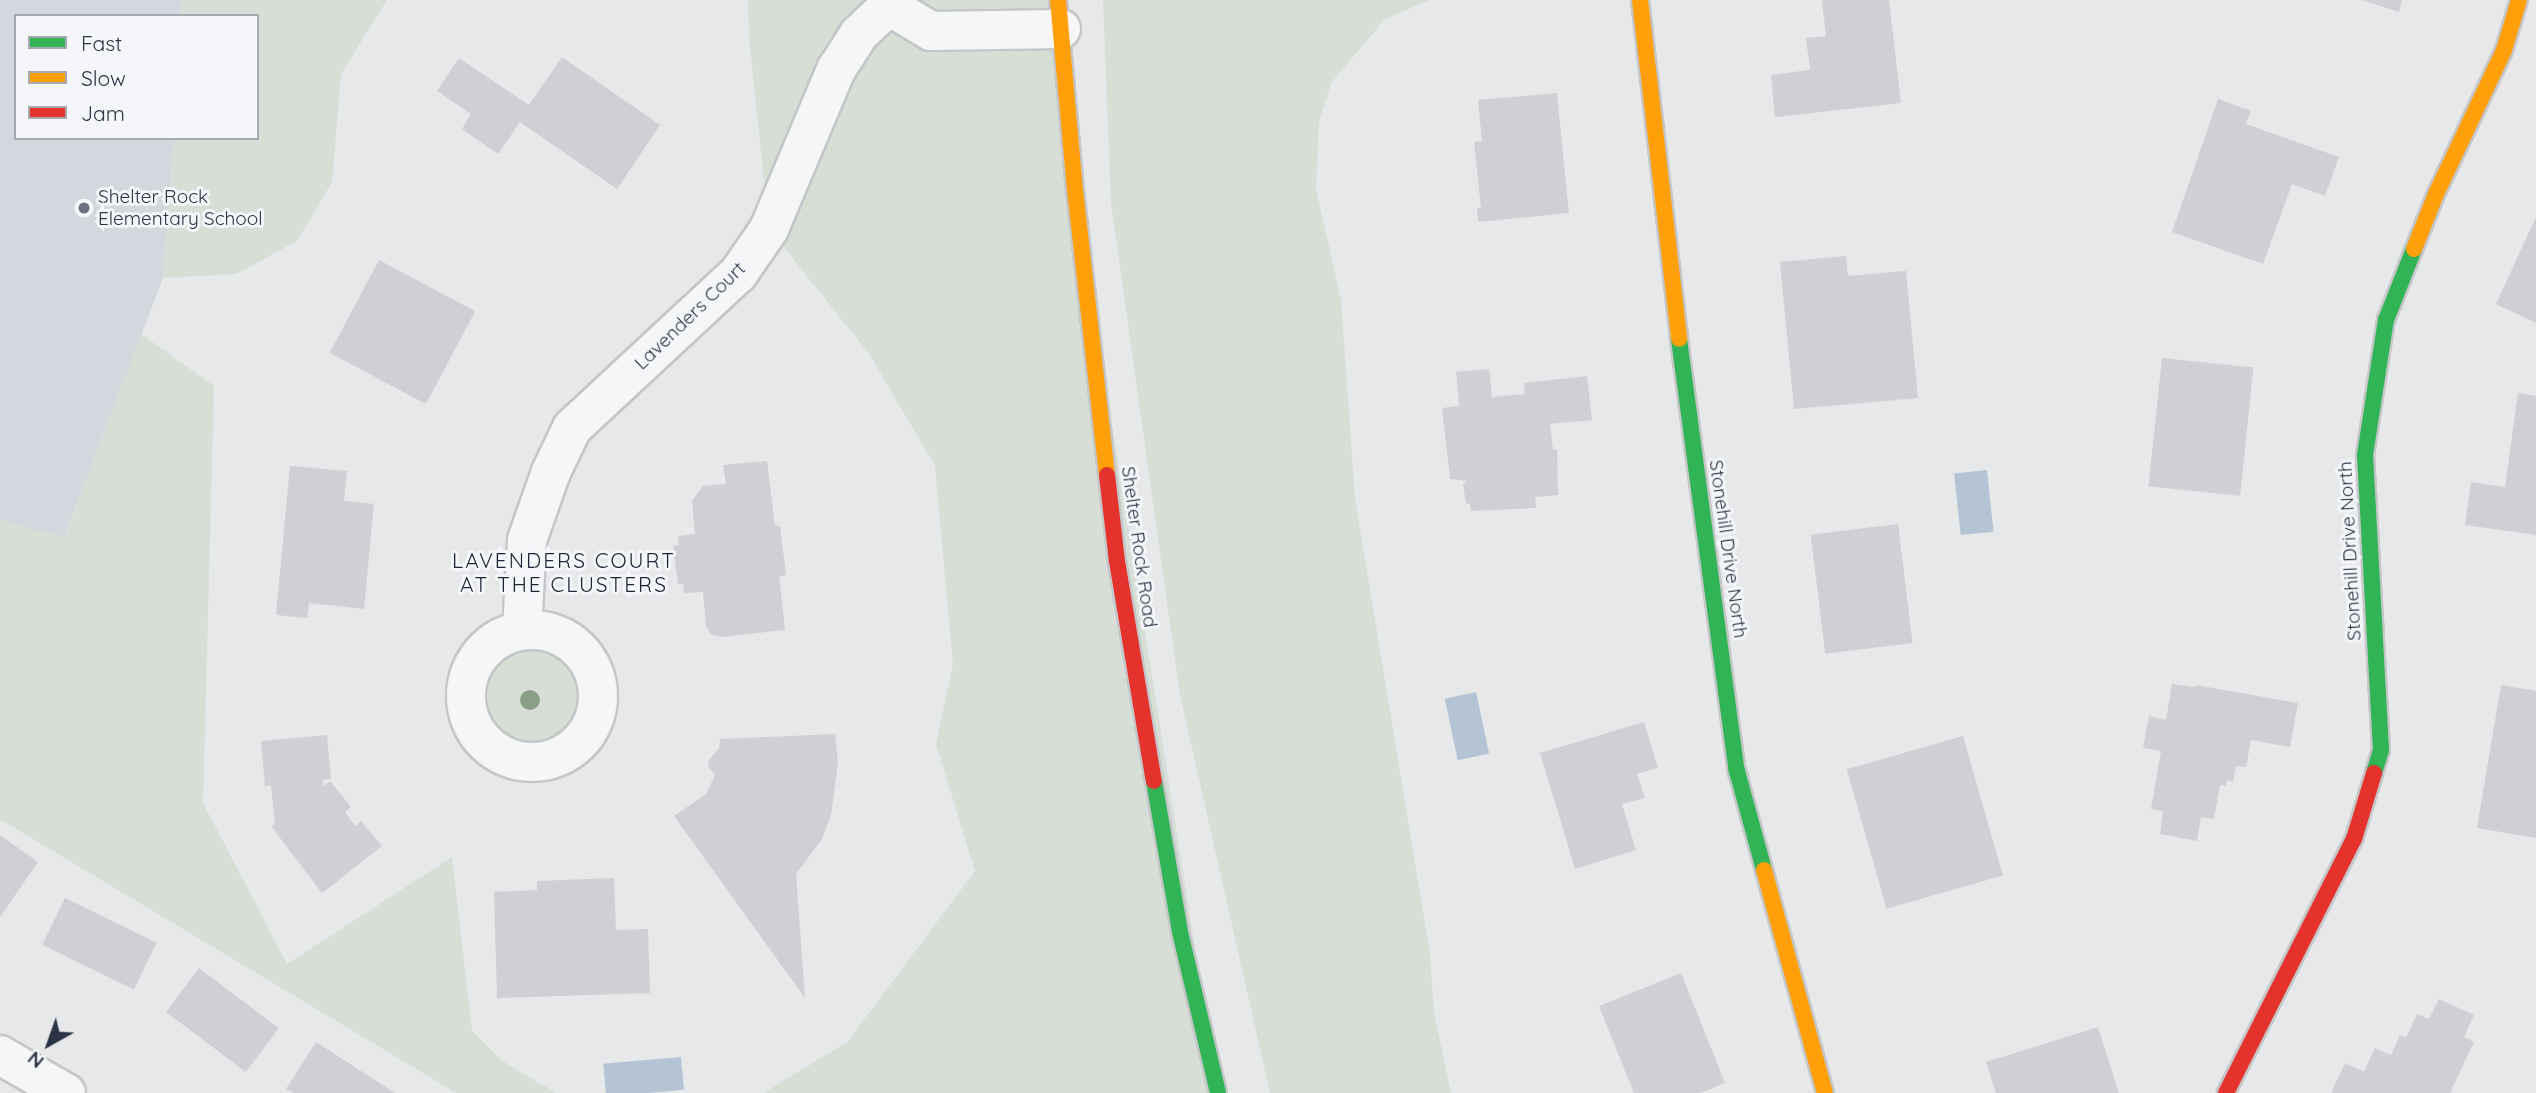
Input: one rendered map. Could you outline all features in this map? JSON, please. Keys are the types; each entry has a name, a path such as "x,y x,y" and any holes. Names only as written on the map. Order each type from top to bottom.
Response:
{"street":[{"name":"Stonehill Drive North","path":"1640,0 1684,380 1737,771 1825,1093"},
{"name":"Stonehill Drive North","path":"2226,1093 2354,839 2381,750 2365,455 2386,320 2436,194 2504,50 2519,0"},
{"name":"Lavenders Court","path":"522,630 527,540 551,472 572,428 738,274 769,229 836,70 859,34 892,3 931,31 1059,15"},
{"name":"Shelter Rock Road","path":"1059,15 1074,190 1117,561 1180,932 1218,1093"},
{"path":"0,1055 66,1093"}],"shaded area":[{"name":"Shelter Rock Elementary School","path":"0,0 182,0 181,14 14,14 14,140 174,140 163,278 64,538 0,520"},
{"path":"182,0 387,0 341,74 332,182 297,241 236,274 163,278 174,140 259,140 259,14 181,14"},
{"path":"748,0 1058,0 1075,190 1218,1093 764,1093 847,1042 975,871 936,744 953,664 935,466 870,355 769,229 749,37"},
{"path":"1103,0 1430,0 1385,19 1331,83 1319,122 1316,189 1341,300 1355,498 1430,954 1434,1013 1451,1093 1270,1093 1180,695 1111,203"},
{"path":"141,334 214,386 203,803 287,964 452,857 472,1031 501,1060 556,1093 456,1093 0,819 0,520 65,537"},
{"path":"532,630 557,635 579,649 593,671 598,696 593,721 579,743 557,757 532,762 507,757 485,743 471,721 466,696 471,671 485,649 507,635"}],"water":[{"path":"1987,470 1993,532 1961,535 1954,473"},
{"path":"1476,692 1489,754 1458,760 1445,699"},
{"path":"681,1057 684,1090 606,1093 603,1064"}],"building":[{"path":"1822,0 1889,0 1901,103 1775,117 1771,75 1810,70 1806,38 1826,36"},
{"path":"2362,0 2402,0 2399,12"},
{"path":"562,57 660,125 617,189 520,122 498,154 462,129 471,114 437,91 459,58 529,105"},
{"path":"1557,93 1569,213 1478,222 1477,208 1481,208 1474,142 1482,141 1478,100"},
{"path":"2218,99 2251,111 2246,124 2339,157 2325,196 2292,184 2263,264 2172,232"},
{"path":"2536,217 2536,323 2496,304"},
{"path":"1846,256 1848,276 1906,271 1918,398 1794,409 1780,262"},
{"path":"379,260 475,311 426,404 330,353"},
{"path":"2162,358 2253,368 2240,496 2149,486"},
{"path":"1489,369 1492,397 1525,394 1524,383 1587,376 1592,420 1550,424 1553,450 1557,449 1558,495 1535,497 1536,508 1471,511 1470,504 1466,504 1463,484 1467,481 1450,479 1442,408 1459,406 1456,372"},
{"path":"2518,393 2536,396 2536,535 2465,525 2471,482 2505,487"},
{"path":"767,461 775,526 780,526 786,575 779,576 785,630 721,637 711,634 706,626 703,592 684,593 683,584 678,584 673,546 679,545 678,536 695,534 692,501 703,486 726,484 723,465"},
{"path":"290,466 347,471 344,501 374,504 364,609 309,603 307,618 276,615"},
{"path":"1898,524 1913,643 1825,654 1811,535"},
{"path":"2172,684 2196,685 2298,703 2290,747 2251,740 2246,767 2236,766 2233,782 2227,780 2226,786 2220,785 2214,819 2201,817 2197,841 2160,834 2163,811 2151,809 2161,751 2143,748 2149,716 2166,720"},
{"path":"2501,685 2536,691 2536,838 2477,828"},
{"path":"1644,722 1658,768 1637,774 1645,798 1622,804 1636,850 1575,869 1540,753"},
{"path":"835,734 838,763 831,815 822,839 796,874 805,998 674,816 706,794 715,775 708,766 709,760 719,748 720,739"},
{"path":"327,735 331,779 323,780 323,787 330,781 351,807 345,812 355,826 361,821 382,846 322,893 271,826 275,824 271,785 265,786 261,741"},
{"path":"1963,736 2003,875 1887,909 1847,769"},
{"path":"0,835 38,862 0,917"},
{"path":"614,878 616,930 648,929 650,993 497,998 494,892 537,890 537,881"},
{"path":"65,898 157,943 134,989 42,945"},
{"path":"199,968 279,1028 246,1072 166,1012"},
{"path":"1681,973 1725,1083 1700,1093 1634,1093 1599,1006"},
{"path":"2439,999 2474,1015 2464,1037 2474,1042 2450,1093 2331,1093 2345,1063 2364,1072 2375,1048 2391,1055 2400,1035 2406,1038 2417,1014 2429,1019"},
{"path":"2098,1027 2119,1093 1996,1093 1986,1062"},
{"path":"316,1042 395,1093 293,1093 286,1089"}],"traffic: fast":[{"path":"2374,773 2381,750 2365,455 2386,320 2414,249"},
{"path":"1679,339 1737,771 1764,870"},
{"path":"1154,781 1180,932 1218,1093"}],"traffic: slow":[{"path":"1058,0 1075,190 1107,475"},
{"path":"1640,0 1679,339"},
{"path":"2414,249 2436,194 2504,50 2519,0"},
{"path":"1764,870 1825,1093"}],"traffic: jam":[{"path":"1107,475 1117,561 1154,781"},
{"path":"2226,1093 2354,839 2374,773"}],"place":[{"name":"Shelter Rock Elementary School","path":"84,208"}],"district":[{"name":"LAVENDERS COURT AT THE CLUSTERS","path":"564,572"}]}
